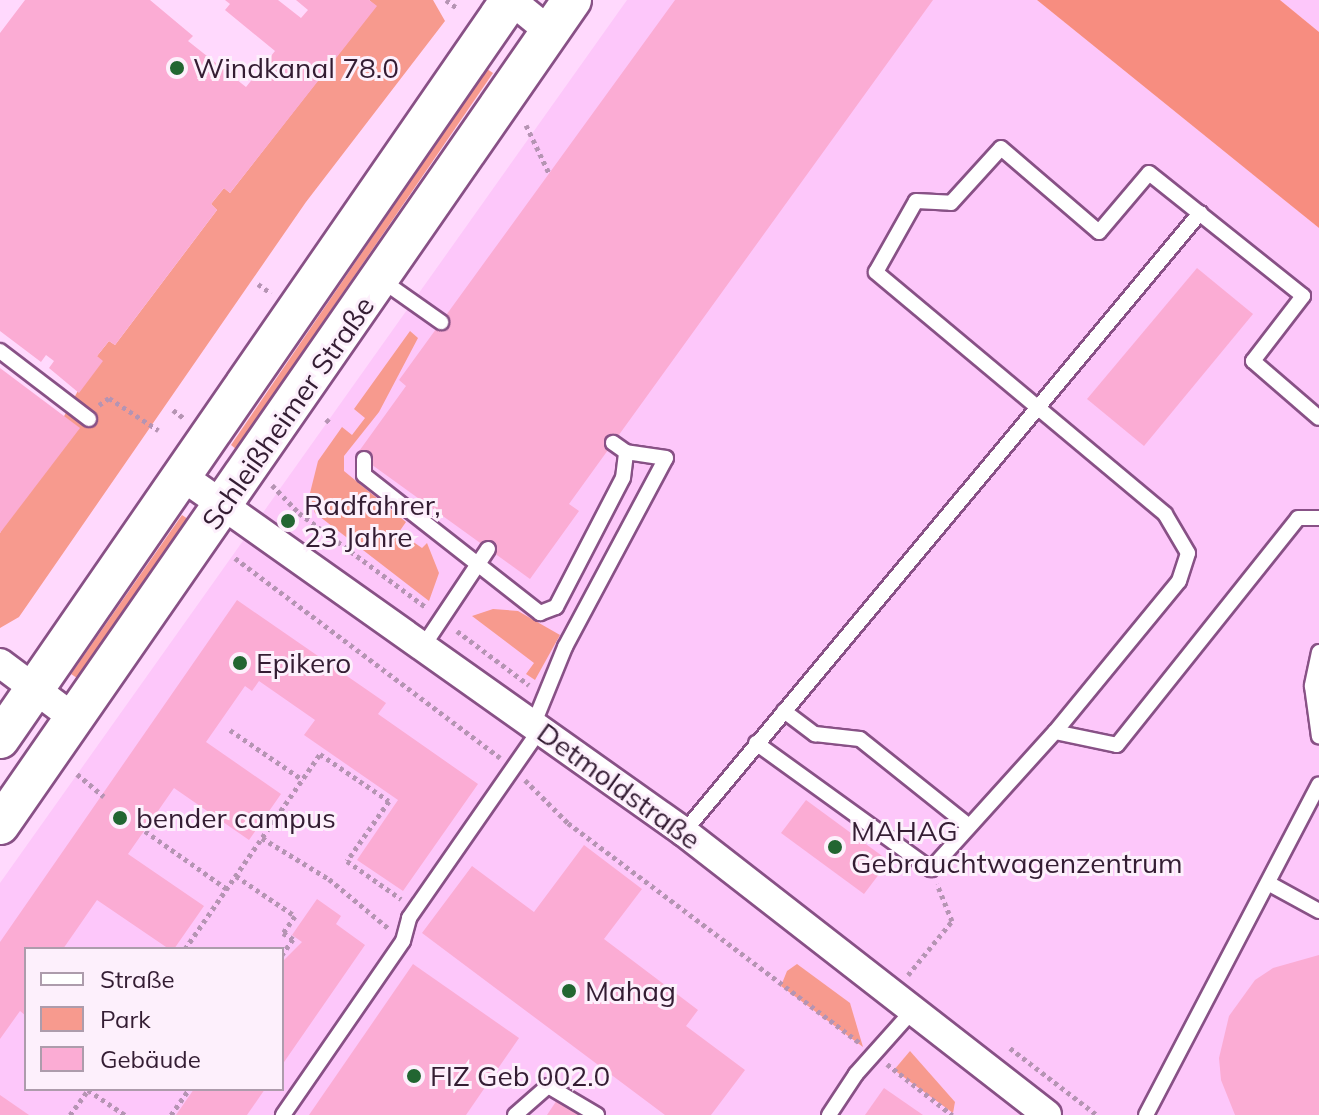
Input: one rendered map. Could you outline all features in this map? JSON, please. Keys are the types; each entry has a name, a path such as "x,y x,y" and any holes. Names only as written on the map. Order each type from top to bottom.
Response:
{"main road":[{"name":"Schleißheimer Straße","path":"0,739 179,474 510,0"},
{"name":"Schleißheimer Straße","path":"0,825 572,0"}],"street":[{"path":"510,0 550,32"},
{"name":"Detmoldstraße","path":"179,474 684,832 1047,1115"},
{"path":"0,663 75,719"}],"lane":[{"path":"756,743 931,869 1055,732 1179,581 1188,553 1165,514 1034,409 876,272 916,201 951,203 1001,148 1099,232 1149,173 1303,296 1253,361 1319,418"},
{"path":"684,832 1200,213"},
{"path":"380,279 441,322"},
{"path":"0,351 89,419"},
{"path":"283,1115 403,941 416,909 513,768 537,726 565,647 666,458 626,452 613,443"},
{"path":"364,459 364,475 479,569 540,613 556,607 623,478 626,452"},
{"path":"1055,732 1117,745 1298,518 1319,518"},
{"path":"422,648 479,569 488,549"},
{"path":"1319,652 1312,686 1319,737"},
{"path":"784,711 815,734 860,739 969,826"},
{"path":"1146,1115 1319,784"},
{"path":"1268,883 1319,911"},
{"path":"829,1115 874,1054 902,1002"},
{"path":"515,1115 548,1086 597,1115"}],"path":[{"path":"446,0 457,8"},
{"path":"526,125 549,173"},
{"path":"258,284 272,294"},
{"path":"89,419 109,398 158,430"},
{"path":"235,558 513,768 568,823 952,1115"},
{"path":"230,730 303,780"},
{"path":"186,947 320,754 389,801 347,861 416,909"},
{"path":"77,774 104,797"},
{"path":"145,831 227,889"},
{"path":"262,838 329,879 403,941"},
{"path":"902,1002 952,921 931,869"},
{"path":"236,876 295,916 283,933 293,939 284,952"},
{"path":"70,1115 87,1091"},
{"path":"91,1091 125,1115"},
{"path":"171,1115 188,1091"}],"shaded area":[{"path":"627,0 1037,0 1319,228 1319,1115 0,1115 0,883"},
{"path":"1037,0 1280,0 1319,32 1319,228"},
{"path":"1280,0 1319,0 1319,32"}],"green space":[{"path":"369,0 433,0 445,21 306,202 19,617 0,628 0,533 97,356 109,341 115,345 217,210 211,204 224,188 230,193 376,6"},
{"path":"487,69 493,73 236,449 231,445"},
{"path":"410,331 418,338 379,412 344,456 344,471 406,522 399,532 422,548 427,543 439,573 429,601 315,513 309,497 318,461 342,427 352,435 365,418 354,409"},
{"path":"182,515 188,519 77,678 71,674"},
{"path":"493,609 518,611 560,635 535,680 526,674 534,663 472,616"},
{"path":"797,964 850,1003 863,1047 781,986 787,971"},
{"path":"910,1051 955,1102 953,1113 894,1070"}],"building":[{"path":"25,0 150,0 193,36 188,41 246,87 275,51 225,10 230,4 225,0 278,0 301,18 308,10 296,0 369,0 377,6 230,193 224,188 211,204 217,210 115,345 109,341 97,356 103,361 79,393 49,368 54,361 46,355 41,362 0,331 0,33"},
{"path":"675,0 933,0 569,504 579,511 530,579 357,454 406,386 399,380"},
{"path":"1197,268 1253,314 1144,446 1087,399"},
{"path":"0,368 80,428 0,533"},
{"name":"bender campus","path":"237,600 386,703 378,714 478,784 403,891 357,860 398,800 304,735 315,720 259,681 252,691 245,686 206,742 281,794 249,840 174,788 128,854 204,906 175,947 166,947 97,900 64,947 24,947 24,1014 20,1011 0,1039 0,942"},
{"name":"MAHAG Gebrauchtwagenzentrum","path":"806,800 889,861 864,894 781,833"},
{"name":"Mahag","path":"584,845 642,889 604,939 698,1010 686,1026 745,1070 711,1115 665,1115 422,933 472,866 534,912"},
{"path":"317,899 341,916 336,924 365,945 284,1062 284,960 302,942 292,935"},
{"path":"1319,955 1319,1115 1235,1115 1221,1080 1219,1058 1229,1016 1255,980 1273,968"},
{"name":"FIZ Geb 002.0","path":"413,964 519,1038 466,1115 309,1115"},
{"path":"884,1088 923,1115 865,1115"},
{"path":"193,1091 264,1091 247,1115 176,1115"},
{"path":"0,1095 29,1115 0,1115"},
{"path":"557,1100 579,1115 547,1115"}],"place":[{"name":"Windkanal 78.0","path":"177,68"},
{"name":"Radfahrer, 23 Jahre","path":"288,521"},
{"name":"Epikero","path":"240,663"},
{"name":"bender campus","path":"120,818"},
{"name":"MAHAG Gebrauchtwagenzentrum","path":"835,847"},
{"name":"Mahag","path":"569,991"},
{"name":"FIZ Geb 002.0","path":"414,1076"}]}
